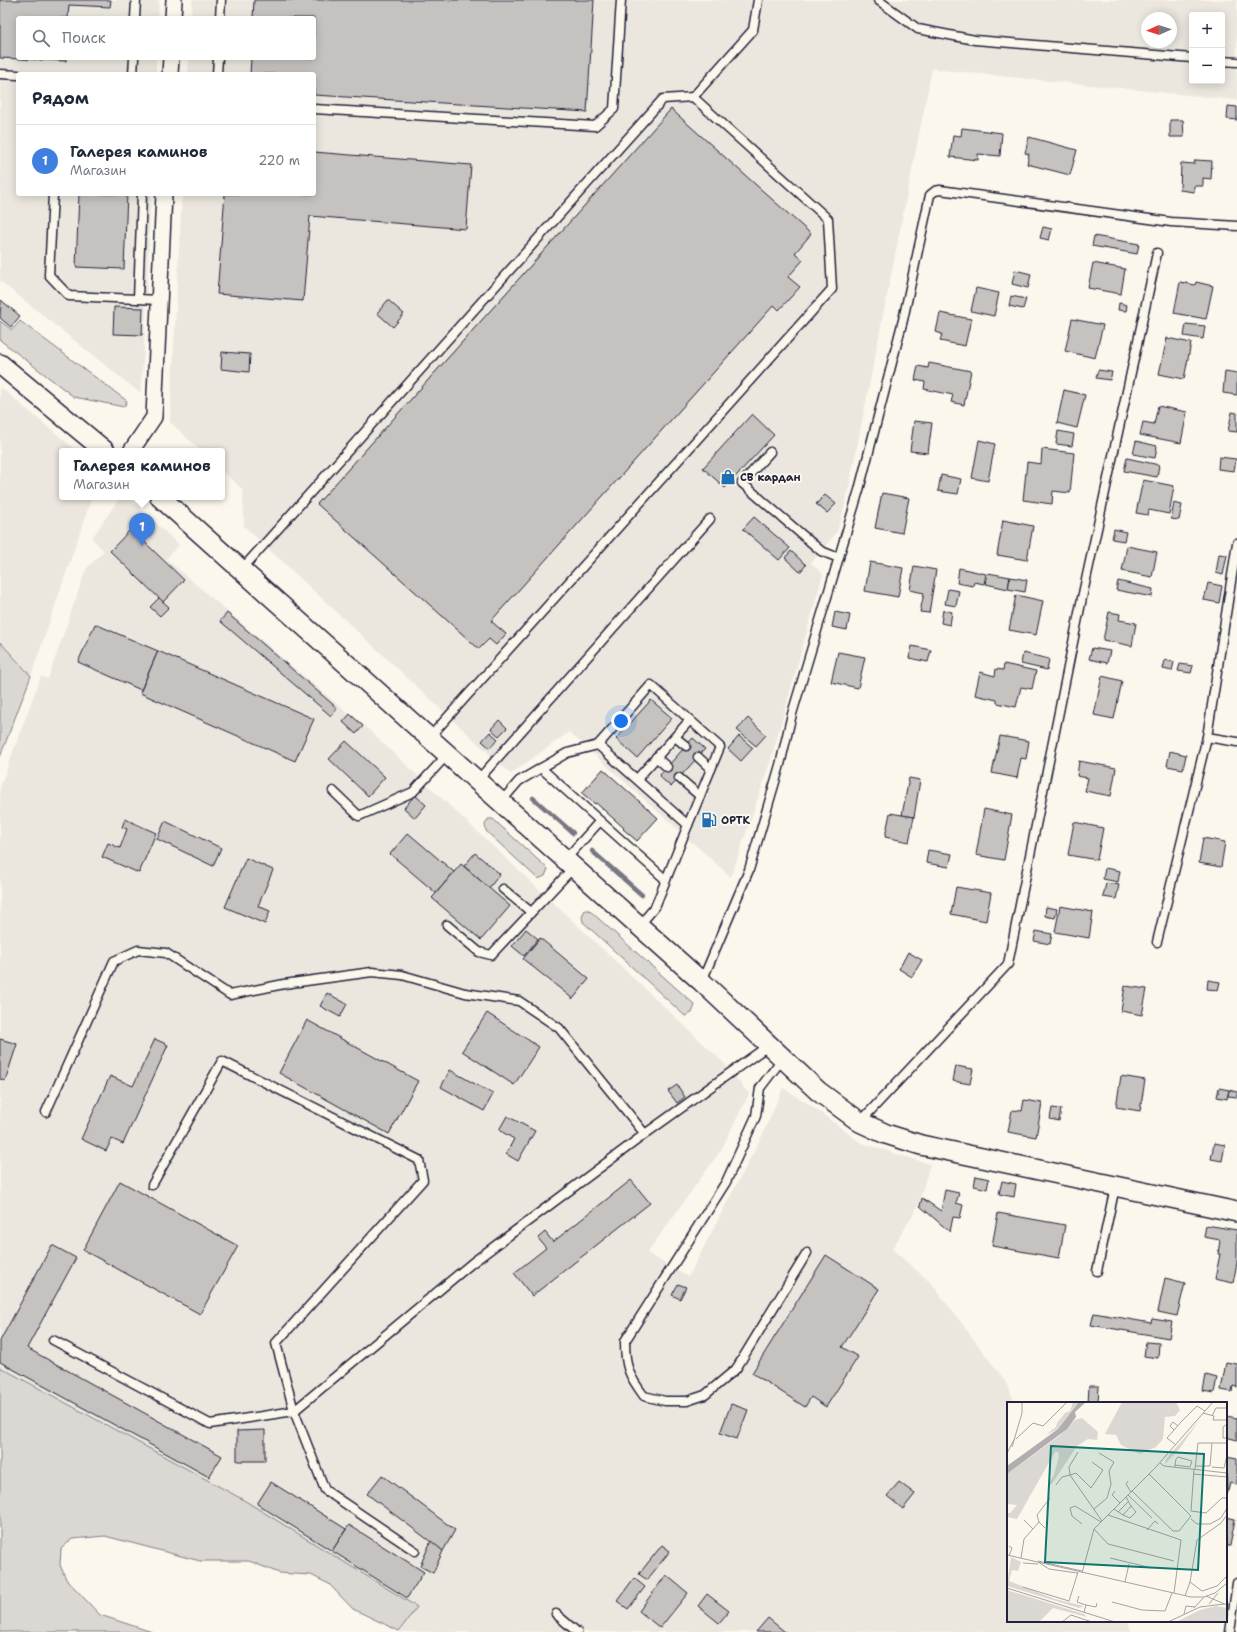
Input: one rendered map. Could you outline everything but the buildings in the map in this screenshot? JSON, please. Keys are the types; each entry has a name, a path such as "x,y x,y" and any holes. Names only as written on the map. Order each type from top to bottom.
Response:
{"street":[{"path":"173,16 174,0"},
{"path":"170,72 171,60"},
{"path":"133,448 154,416 164,196"},
{"path":"0,364 101,448"},
{"path":"163,500 702,982 818,1091 860,1122 886,1134 921,1145 1237,1212"}],"lane":[{"path":"135,16 136,0"},
{"path":"220,16 221,0"},
{"path":"316,109 595,126 614,109 621,0"},
{"path":"242,570 663,99 693,97 753,30 758,0"},
{"path":"878,0 918,30 975,40 1189,58"},
{"path":"133,72 134,60"},
{"path":"217,72 218,60"},
{"path":"1225,61 1237,62"},
{"path":"0,74 16,75"},
{"path":"429,738 832,289 828,218 693,97"},
{"path":"702,982 749,870 780,765 792,714 859,490 903,320 930,195 935,191 948,191 1170,222 1237,226"},
{"path":"53,196 49,275 69,296 160,300"},
{"path":"138,299 142,196"},
{"path":"860,1122 1008,964 1083,591 1157,253"},
{"path":"770,452 742,483 821,551 839,558"},
{"path":"477,781 710,519"},
{"path":"1157,942 1207,736 1237,543"},
{"path":"500,802 519,781 541,768 568,753 598,745 651,685 690,720 720,747 655,907 638,926"},
{"path":"637,779 690,720"},
{"path":"1207,736 1237,742"},
{"path":"675,737 686,746"},
{"path":"598,745 688,825"},
{"path":"333,792 358,816 413,792 448,755"},
{"path":"656,757 667,767"},
{"path":"698,757 711,769"},
{"path":"541,768 666,880"},
{"path":"679,778 700,796"},
{"path":"447,925 479,952 491,955 531,912 569,864 600,821"},
{"path":"503,889 531,912"},
{"path":"46,1112 114,961 138,950 166,953 230,995 284,984 372,972 402,975 465,993 519,1001 559,1028 645,1134"},
{"path":"53,1340 210,1424 294,1411 472,1263 645,1134 770,1045"},
{"path":"784,1058 760,1088 756,1116 726,1182 625,1341 625,1358 630,1378 644,1396 665,1401 687,1401 705,1395 736,1369 807,1253"},
{"path":"152,1185 222,1060 419,1160 423,1180 276,1343 294,1411 325,1490 414,1551"},
{"path":"1097,1271 1115,1187"},
{"path":"1230,1632 1237,1583"},
{"path":"556,1614 577,1632"}],"shaded area":[{"path":"0,0 159,0 158,16 16,16 16,60 156,60 156,72 16,72 16,196 151,196 144,349 140,393 0,281"},
{"path":"192,0 1237,0 1237,100 932,69 847,497 837,532 811,563 823,574 770,763 731,877 569,732 511,774 244,526 243,490 225,474 225,448 198,448 170,422 182,196 316,196 316,72 188,72 189,60 316,60 316,16 191,16"},
{"path":"0,321 12,330 20,321 127,401 124,407 74,397 0,340"},
{"path":"0,387 73,448 59,448 59,500 91,500 31,676 0,642"},
{"path":"118,500 131,500 179,545 166,559 346,712 354,716 722,1061 749,1094 721,1150 647,1253 688,1277 763,1134 783,1088 810,1105 861,1143 930,1164 918,1206 892,1249 931,1283 1004,1379 1015,1402 1007,1402 1007,1622 1128,1622 1131,1632 399,1632 416,1606 242,1499 0,1366 0,787 41,676 48,679 86,569 104,551 92,538"},
{"path":"0,642 31,676 0,757"},
{"path":"488,819 493,819 548,869 545,876 538,879 486,831 485,825"},
{"path":"585,910 589,910 695,1005 692,1013 685,1016 583,922 582,916"},
{"path":"0,1367 242,1499 417,1607 399,1631 353,1609 329,1584 311,1575 279,1573 249,1561 200,1561 105,1536 72,1539 61,1549 60,1565 66,1579 100,1615 152,1632 0,1632"}],"waterway":[{"path":"533,798 573,833"},
{"path":"592,851 642,895"}],"place":[{"name":"СВ кардан","path":"728,477"},
{"name":"Галерея каминов","path":"142,546"},
{"name":"ОРТК","path":"709,820"}]}
